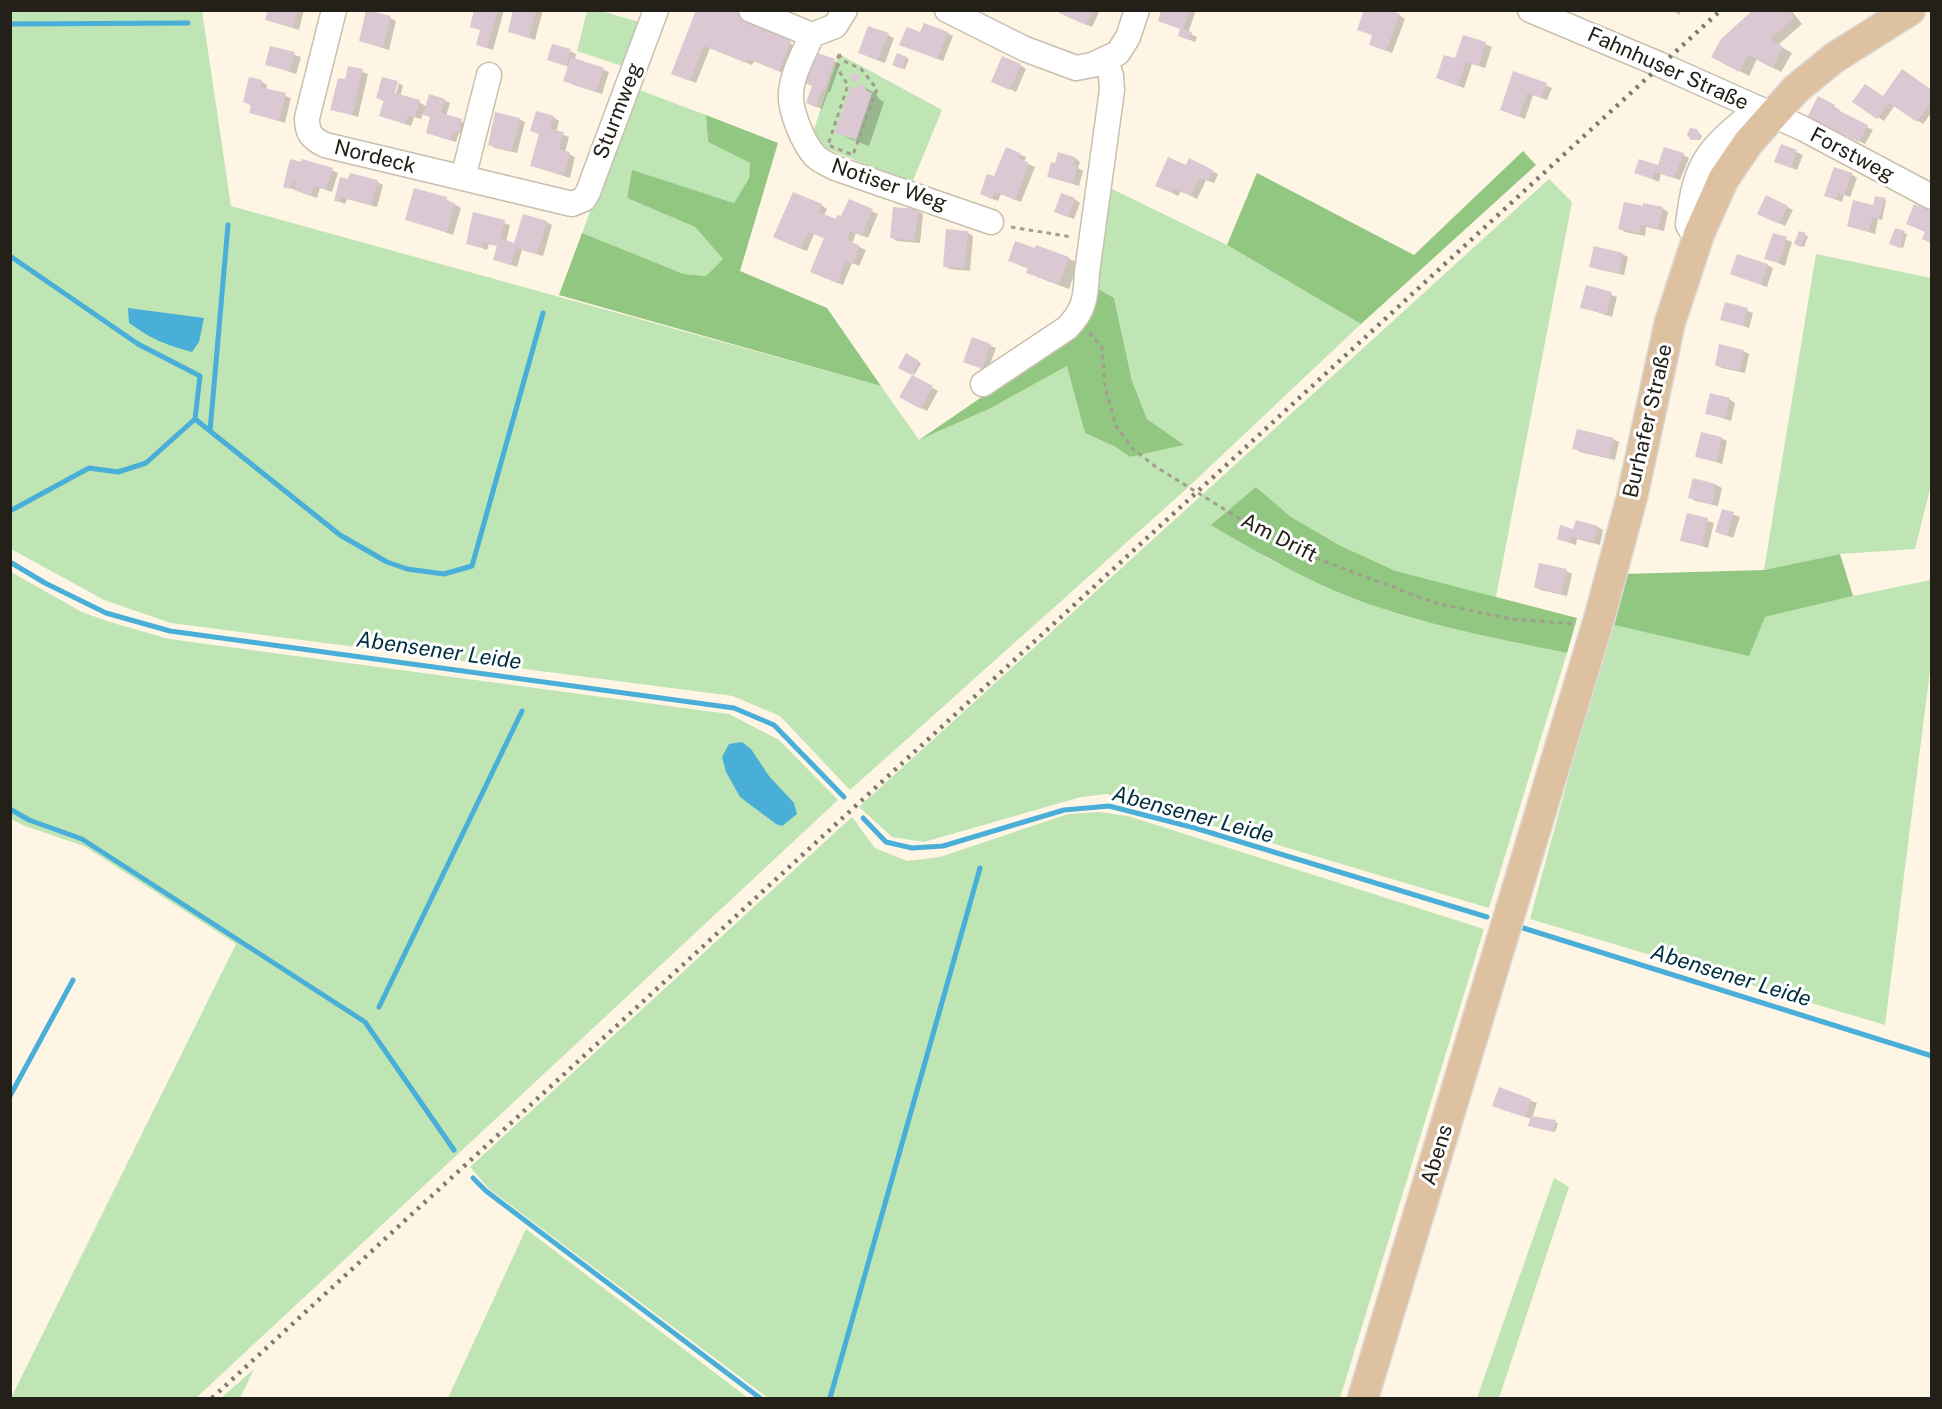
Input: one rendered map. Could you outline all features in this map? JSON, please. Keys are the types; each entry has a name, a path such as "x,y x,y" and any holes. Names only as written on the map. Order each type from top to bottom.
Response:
{"main road":[{"name":"Burhafer Straße","path":"1511,911 1599,619 1636,477 1670,322 1699,234 1724,180 1765,112 1834,58 1910,10"},
{"name":"Abens","path":"1363,1398 1511,911"}],"street":[{"name":"Nordeck","path":"334,10 307,117 309,135 325,145 572,204"},
{"name":"Sturmweg","path":"572,204 584,199 588,192 656,10"},
{"path":"751,10 812,35 835,26 845,10"},
{"path":"947,10 1025,49 1076,68 1106,60 1118,52 1128,37 1137,10"},
{"name":"Fahnhuser Straße","path":"1530,10 1765,112"},
{"name":"Notiser Weg","path":"812,35 796,71 791,93 795,118 814,155 835,168 992,222"},
{"path":"983,384 1067,328 1079,316 1086,291 1112,90 1106,60"},
{"path":"463,178 489,75"},
{"name":"Forstweg","path":"1765,112 1809,132 1932,197"}],"path":[{"path":"839,54 842,60 861,69 877,89 853,155 828,146 848,85 836,63 839,54"},
{"path":"992,222 1028,231 1091,240"},
{"name":"Am Drift","path":"1079,316 1089,333 1102,347 1105,387 1116,426 1133,448 1156,467 1284,546 1435,603 1511,619 1583,625"}],"green space":[{"path":"10,11 202,11 231,206 881,386 919,440 991,408 1067,366 1114,446 1130,457 1183,445 1147,419 1132,381 1114,298 1095,287 1110,188 1227,245 1361,324 1183,492 850,790 780,716 733,696 171,623 104,600 11,549"},
{"path":"587,11 601,11 643,23 625,67 577,51"},
{"path":"839,54 942,110 912,183 813,143 811,138"},
{"path":"637,89 706,115 708,142 750,163 749,178 734,203 632,171 627,198 695,227 723,259 706,276 684,274 582,233"},
{"path":"706,115 778,143 740,271 827,308 881,386 559,295 582,233 684,274 706,276 723,259 695,227 627,198 632,170 734,203 749,178 750,163 708,142"},
{"path":"1523,151 1536,165 1361,324 1227,245 1257,173 1414,255"},
{"path":"1549,179 1572,202 1496,597 1396,571 1341,546 1291,517 1256,487 1265,557 1392,612 1457,630 1567,653 1489,908 1107,794 1081,797 924,842 892,837 859,807"},
{"path":"1816,254 1931,278 1931,485 1915,549 1840,554 1764,570"},
{"path":"1095,287 1114,298 1132,381 1147,419 1184,445 1130,457 1114,446 1085,433 1067,366 991,408 919,440 1068,338"},
{"path":"1256,487 1291,517 1341,546 1396,571 1577,618 1567,653 1443,626 1383,609 1295,572 1211,525"},
{"path":"1840,554 1853,596 1765,617 1749,656 1610,624 1623,574 1764,570"},
{"path":"11,572 82,612 169,639 729,714 779,740 838,800 196,1398 11,1398 236,944 84,846 11,819"},
{"path":"1931,580 1931,663 1885,1025 1530,919 1610,624 1765,617"},
{"path":"1099,812 1128,816 1484,929 1340,1398 768,1398 489,1189 470,1167 852,817 875,848 907,861 940,857 1068,814"},
{"path":"1554,1178 1569,1187 1499,1398 1477,1398"},
{"path":"526,1229 748,1398 448,1398"},
{"path":"254,1369 240,1398 221,1398"}],"water":[{"path":"128,308 204,318 199,342 192,352 159,341 129,323"},
{"path":"742,742 751,749 769,776 794,803 797,814 782,826 740,797 726,772 722,757 729,744"}],"building":[{"path":"268,10 297,10 293,27 265,20"},
{"path":"366,10 391,16 383,47 359,41"},
{"path":"474,10 498,10 487,48 476,45 480,30 470,27"},
{"path":"513,10 536,10 529,38 508,32"},
{"path":"696,10 734,10 763,22 760,28 791,41 779,71 748,59 746,63 704,46 690,81 671,74"},
{"path":"1060,10 1093,10 1086,25 1059,13"},
{"path":"1161,10 1189,10 1183,29 1192,32 1189,40 1178,36 1180,29 1158,21"},
{"path":"1364,10 1390,10 1400,14 1386,51 1369,45 1372,35 1357,30"},
{"path":"1753,10 1788,10 1794,18 1770,39 1783,47 1772,68 1748,55 1739,72 1711,57 1721,39"},
{"path":"924,23 948,32 937,59 899,45 907,27 920,32"},
{"path":"868,26 889,33 878,60 858,53"},
{"path":"1463,35 1486,42 1479,66 1466,62 1458,86 1436,78 1444,55 1455,58"},
{"path":"552,44 571,49 566,66 547,60"},
{"path":"270,46 295,52 290,71 265,65"},
{"path":"812,51 835,59 816,107 806,103 812,86 802,82"},
{"path":"897,53 907,57 902,69 892,65"},
{"path":"1002,56 1021,64 1010,90 991,82"},
{"path":"571,57 604,68 596,92 563,81"},
{"path":"348,66 363,69 352,115 330,110 338,78 345,79"},
{"path":"1902,69 1932,90 1932,101 1917,122 1889,103 1877,119 1852,102 1865,84 1883,96"},
{"path":"1513,71 1547,83 1541,98 1527,93 1519,117 1500,110"},
{"path":"852,73 860,75 858,82 850,80"},
{"path":"249,77 262,80 260,87 286,93 279,121 249,113 251,105 243,102"},
{"path":"382,77 398,81 395,93 420,100 415,117 408,115 405,124 379,116 384,100 376,98"},
{"path":"859,84 864,85 867,91 872,93 856,140 835,133 851,86 856,88"},
{"path":"429,94 445,99 441,113 462,119 459,133 453,131 450,140 426,133 430,117 423,115"},
{"path":"1818,96 1835,105 1834,108 1868,125 1859,142 1806,120"},
{"path":"536,111 554,116 550,129 564,132 559,149 570,152 564,175 530,166 539,134 530,131"},
{"path":"495,112 520,118 512,151 488,145"},
{"path":"1690,128 1697,129 1700,134 1697,140 1691,140 1687,135"},
{"path":"1781,144 1797,150 1791,168 1774,162"},
{"path":"1006,147 1020,153 1018,158 1029,163 1015,200 995,192 992,199 980,194 987,174 994,176"},
{"path":"1664,147 1684,153 1674,178 1655,171 1652,179 1634,173 1639,159 1658,165"},
{"path":"1058,152 1075,157 1073,165 1077,166 1073,184 1047,177 1051,162 1055,163"},
{"path":"1168,157 1186,165 1189,158 1213,170 1208,181 1199,178 1191,196 1174,189 1172,193 1155,186"},
{"path":"290,159 301,162 302,159 333,168 326,189 314,186 311,196 294,190 297,180 293,179 290,189 283,187"},
{"path":"1834,167 1852,173 1844,195 1838,193 1836,200 1824,196"},
{"path":"350,173 378,180 371,205 341,197 339,202 334,201 340,177 348,179"},
{"path":"414,188 447,197 446,201 455,203 447,232 405,220"},
{"path":"793,192 822,204 818,212 836,219 837,215 841,216 849,199 873,209 862,236 850,231 847,240 860,246 853,264 846,261 837,283 810,272 824,238 808,232 801,249 773,237"},
{"path":"1061,193 1075,198 1068,217 1054,212"},
{"path":"1766,195 1788,206 1779,224 1757,214"},
{"path":"1875,196 1885,198 1879,219 1872,218 1869,232 1847,226 1853,200 1873,205"},
{"path":"1624,202 1663,207 1658,229 1641,225 1639,233 1618,229"},
{"path":"1914,204 1932,211 1931,243 1922,239 1925,232 1906,224"},
{"path":"893,207 918,209 915,241 890,238"},
{"path":"473,212 505,220 500,238 514,243 523,214 547,221 537,254 516,248 511,265 493,260 497,245 483,242 482,248 466,244"},
{"path":"1895,228 1905,231 1900,248 1889,244"},
{"path":"946,229 968,231 964,268 943,267"},
{"path":"1799,231 1806,233 1801,247 1794,244"},
{"path":"1773,233 1787,237 1779,263 1764,259"},
{"path":"1015,241 1035,248 1036,245 1069,257 1059,284 1026,273 1028,268 1008,261"},
{"path":"1594,246 1623,253 1619,273 1589,267"},
{"path":"1737,254 1768,264 1761,285 1730,274"},
{"path":"1586,285 1612,292 1606,314 1580,308"},
{"path":"1725,302 1748,308 1743,326 1720,320"},
{"path":"972,337 991,344 982,369 963,362"},
{"path":"1719,344 1744,350 1739,371 1715,365"},
{"path":"906,353 919,361 912,375 898,368"},
{"path":"912,375 933,386 921,409 899,397"},
{"path":"1710,393 1730,398 1725,418 1705,414"},
{"path":"1577,429 1614,438 1609,458 1572,449"},
{"path":"1701,432 1722,437 1716,462 1695,457"},
{"path":"1693,478 1716,484 1712,504 1688,498"},
{"path":"1722,509 1734,512 1727,536 1715,532"},
{"path":"1687,513 1708,518 1702,546 1680,541"},
{"path":"1576,520 1598,526 1594,542 1571,537 1570,543 1557,539 1560,525 1573,529"},
{"path":"1539,563 1567,569 1561,594 1534,587"},
{"path":"1499,1087 1531,1099 1525,1117 1492,1106"},
{"path":"1531,1116 1556,1120 1553,1132 1528,1126"}],"waterway":[{"path":"10,24 188,23"},
{"path":"210,431 228,225"},
{"path":"10,256 138,344 200,376 195,419 146,463 118,472 89,468 10,511"},
{"path":"195,419 340,535 387,562 407,569 444,574 472,566 543,313"},
{"name":"Abensener Leide","path":"10,562 45,583 106,613 170,631 734,708 774,725 844,797"},
{"path":"379,1007 522,711"},
{"name":"Abensener Leide","path":"863,818 886,842 912,848 943,846 1064,810 1109,806 1195,828 1487,917"},
{"path":"10,809 29,820 82,839 365,1022 454,1150"},
{"path":"830,1398 980,868"},
{"name":"Abensener Leide","path":"1520,927 1932,1056"},
{"path":"10,1096 73,980"},
{"path":"473,1178 486,1191 760,1398"}],"railway":[{"path":"212,1398 1721,10"}]}
